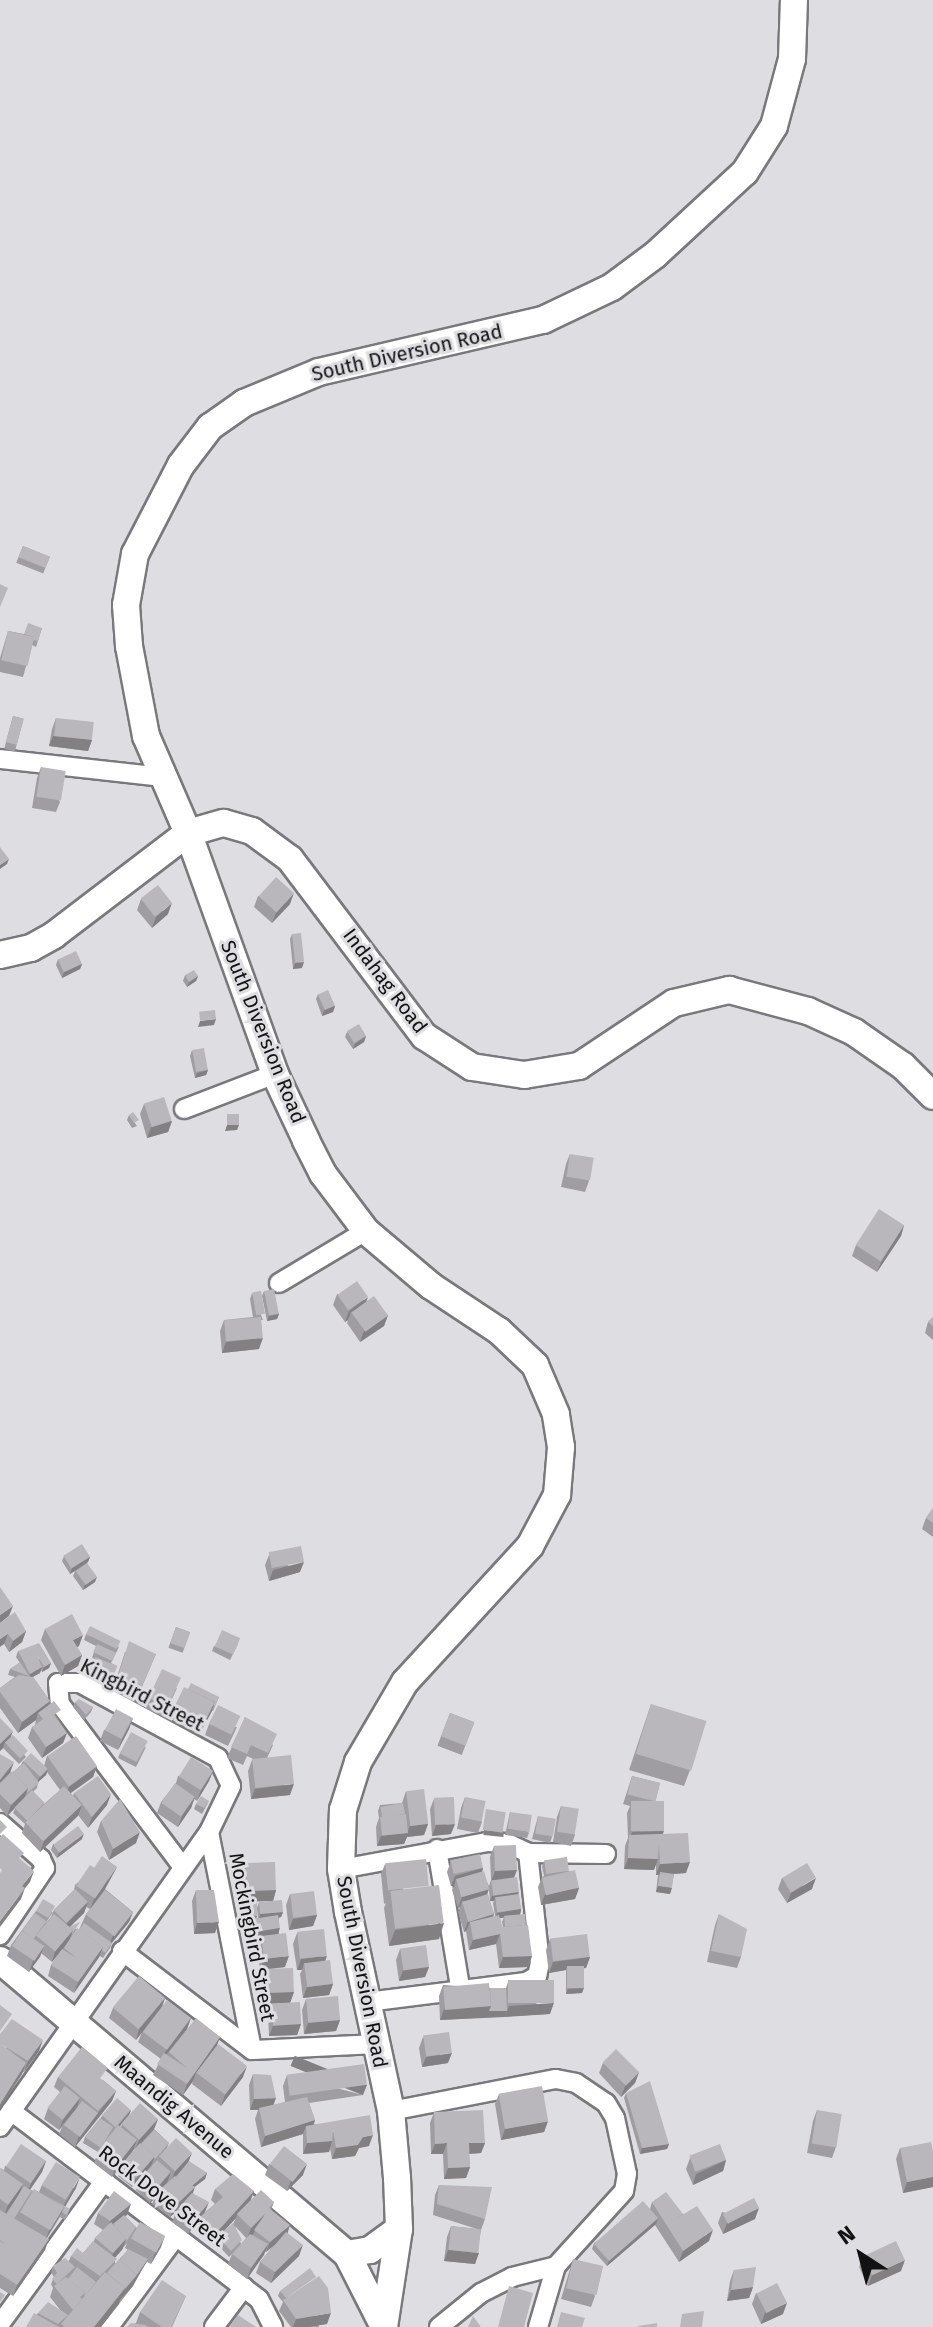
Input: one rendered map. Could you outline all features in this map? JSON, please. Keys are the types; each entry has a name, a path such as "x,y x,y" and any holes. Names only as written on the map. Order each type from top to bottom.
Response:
{"main road":[{"name":"South Diversion Road","path":"384,2327 399,2229 391,2111 373,2044 341,1869 343,1810 379,1721 405,1682 530,1546 562,1476 556,1414 535,1365 499,1331 406,1268 366,1231 323,1174 275,1074 188,833 163,777 133,685 126,605 135,554 158,503 210,427 244,403 319,372 543,320 612,287 717,201 761,148 785,100 794,0"},
{"name":"Indahag Road","path":"0,955 31,948 54,935 188,833 208,824 237,826 290,859 424,1036 472,1067 524,1075 579,1066 674,1003 729,990 808,1011 854,1032 903,1066 933,1096"},
{"name":"Maandig Avenue","path":"0,1960 347,2254 384,2327"},
{"path":"347,2254 370,2250 399,2229"}],"street":[{"path":"0,759 163,777"},
{"path":"184,1109 275,1074"},
{"path":"279,1283 366,1231"},
{"name":"Kingbird Street","path":"182,1866 60,1704 58,1683 80,1683 218,1758 231,1777 209,1832"},
{"path":"0,1823 41,1859 45,1868 0,1935"},
{"path":"0,2127 209,1832"},
{"name":"Mockingbird Street","path":"209,1832 252,2050"},
{"path":"341,1869 437,1849 497,1842 528,1853 606,1854"},
{"path":"437,1849 460,1987"},
{"path":"367,2002 460,1987 526,1982 537,1976 540,1963 528,1853"},
{"path":"122,1951 252,2050 373,2044"},
{"path":"391,2111 556,2079 576,2083 606,2103 615,2118 627,2174 624,2191 556,2266 538,2327"},
{"name":"Rock Dove Street","path":"11,2111 259,2299 273,2327"},
{"path":"0,2324 105,2180"},
{"path":"109,2327 177,2235"},
{"path":"439,2327 481,2293 512,2277 556,2266"},
{"path":"214,2327 244,2287"}],"building":[{"path":"23,546 50,557 45,568 19,557"},
{"path":"0,584 8,588 0,607"},
{"path":"28,623 42,628 38,641 24,634"},
{"path":"8,631 34,637 28,666 1,660"},
{"path":"13,716 24,719 17,745 6,742"},
{"path":"56,718 94,722 92,740 54,736"},
{"path":"41,767 66,771 61,801 36,797"},
{"path":"0,847 9,859 0,865"},
{"path":"276,877 294,893 276,912 259,896"},
{"path":"158,885 172,903 155,917 141,899"},
{"path":"301,933 304,962 295,963 292,934"},
{"path":"76,951 82,964 64,972 58,959"},
{"path":"194,970 198,976 189,982 185,975"},
{"path":"328,990 335,1006 325,1010 318,994"},
{"path":"215,1010 216,1019 200,1021 199,1012"},
{"path":"359,1024 366,1036 354,1043 347,1031"},
{"path":"204,1048 208,1070 196,1072 192,1050"},
{"path":"164,1097 172,1121 152,1127 144,1103"},
{"path":"133,1112 139,1120 134,1123 129,1115"},
{"path":"227,1114 239,1114 239,1125 227,1125"},
{"path":"570,1154 594,1158 590,1180 566,1177"},
{"path":"879,1209 904,1225 881,1261 856,1245"},
{"path":"357,1281 368,1297 348,1310 337,1295"},
{"path":"274,1289 279,1314 269,1315 264,1291"},
{"path":"261,1291 265,1314 256,1315 252,1293"},
{"path":"374,1296 388,1315 365,1332 351,1312"},
{"path":"261,1317 263,1338 226,1341 224,1320"},
{"path":"933,1508 933,1523 926,1518"},
{"path":"82,1544 90,1557 71,1568 63,1556"},
{"path":"301,1546 304,1562 272,1568 269,1552"},
{"path":"87,1563 97,1577 86,1585 76,1571"},
{"path":"0,1587 13,1606 0,1615"},
{"path":"15,1612 26,1631 13,1641 8,1634 0,1639 0,1623"},
{"path":"72,1614 83,1635 73,1640 82,1655 65,1665 45,1629"},
{"path":"90,1626 121,1641 117,1649 86,1634"},
{"path":"176,1627 190,1632 184,1648 170,1643"},
{"path":"222,1630 240,1638 233,1655 215,1646"},
{"path":"129,1641 156,1654 142,1686 118,1676"},
{"path":"39,1643 51,1663 44,1667 37,1655 42,1667 30,1674 18,1651"},
{"path":"97,1644 116,1653 112,1661 93,1652"},
{"path":"95,1657 117,1666 112,1680 89,1671"},
{"path":"20,1662 29,1676 10,1669"},
{"path":"162,1669 181,1678 168,1707 148,1698"},
{"path":"19,1675 33,1677 50,1701 22,1722 0,1692 0,1688"},
{"path":"191,1683 219,1697 215,1706 215,1702 188,1689"},
{"path":"184,1687 215,1702 205,1722 174,1707"},
{"path":"79,1699 93,1707 86,1715 75,1702"},
{"path":"54,1701 61,1710 54,1715 67,1733 46,1747 32,1727 43,1719 38,1713"},
{"path":"651,1704 706,1721 691,1771 636,1754"},
{"path":"218,1705 240,1716 231,1735 209,1724"},
{"path":"116,1709 133,1718 122,1739 105,1730"},
{"path":"450,1713 474,1722 465,1746 441,1736"},
{"path":"245,1717 277,1734 268,1753 251,1745 247,1754 231,1747"},
{"path":"0,1718 13,1731 0,1744"},
{"path":"131,1732 148,1741 137,1762 120,1753"},
{"path":"13,1735 28,1751 20,1759 5,1743"},
{"path":"76,1736 97,1766 69,1786 47,1756"},
{"path":"31,1753 48,1769 40,1777 23,1761"},
{"path":"0,1754 14,1762 0,1780"},
{"path":"291,1755 294,1784 255,1788 252,1759"},
{"path":"191,1757 213,1771 201,1790 179,1777"},
{"path":"24,1763 39,1783 27,1793 28,1788 13,1772"},
{"path":"12,1771 28,1788 11,1805 0,1794 0,1783"},
{"path":"98,1776 111,1794 92,1817 74,1793"},
{"path":"632,1776 660,1783 656,1801 627,1794"},
{"path":"175,1783 195,1797 181,1816 161,1803"},
{"path":"64,1786 82,1805 43,1841 25,1822"},
{"path":"424,1789 428,1824 410,1826 406,1791"},
{"path":"32,1790 45,1803 27,1820 14,1808"},
{"path":"201,1796 209,1801 204,1808 196,1804"},
{"path":"454,1797 455,1824 435,1825 434,1798"},
{"path":"465,1797 486,1801 482,1822 461,1818"},
{"path":"120,1799 140,1832 113,1849 101,1821"},
{"path":"631,1801 664,1801 664,1831 631,1831"},
{"path":"403,1803 405,1814 382,1818 380,1807"},
{"path":"561,1806 579,1809 575,1834 557,1832"},
{"path":"486,1809 506,1812 502,1833 483,1830"},
{"path":"510,1812 532,1815 529,1832 508,1829"},
{"path":"406,1814 408,1833 382,1836 380,1817"},
{"path":"538,1816 556,1819 553,1837 535,1834"},
{"path":"0,1820 7,1827 0,1834"},
{"path":"78,1826 84,1834 59,1853 53,1845"},
{"path":"688,1833 690,1862 660,1864 659,1843 658,1859 628,1858 629,1835"},
{"path":"3,1834 24,1853 19,1858 34,1871 0,1921 0,1837"},
{"path":"516,1845 517,1870 495,1871 494,1846"},
{"path":"480,1854 483,1868 454,1874 451,1860"},
{"path":"102,1856 117,1867 108,1880 94,1868"},
{"path":"567,1857 569,1871 546,1874 544,1860"},
{"path":"426,1859 429,1886 388,1890 385,1863"},
{"path":"275,1862 276,1890 247,1891 246,1863"},
{"path":"807,1863 816,1878 791,1893 782,1878"},
{"path":"90,1865 109,1878 95,1899 76,1886"},
{"path":"575,1870 579,1888 546,1895 542,1878"},
{"path":"484,1871 489,1889 461,1897 456,1879"},
{"path":"660,1872 674,1874 672,1888 658,1886"},
{"path":"517,1877 519,1892 493,1895 491,1881"},
{"path":"439,1885 444,1923 395,1929 390,1891"},
{"path":"75,1889 88,1902 67,1923 54,1910"},
{"path":"105,1890 133,1912 114,1937 86,1914"},
{"path":"196,1890 214,1890 219,1922 197,1923"},
{"path":"314,1891 317,1915 293,1918 290,1894"},
{"path":"488,1894 494,1914 468,1922 462,1902"},
{"path":"519,1894 521,1909 497,1912 495,1897"},
{"path":"43,1899 55,1906 48,1918 36,1911"},
{"path":"244,1899 257,1899 257,1916 244,1916"},
{"path":"282,1900 283,1912 260,1914 259,1902"},
{"path":"35,1913 46,1921 33,1939 22,1931"},
{"path":"54,1914 73,1930 55,1952 36,1935"},
{"path":"525,1914 526,1925 505,1927 504,1916"},
{"path":"719,1914 747,1929 741,1957 711,1951"},
{"path":"278,1915 280,1928 255,1932 253,1919"},
{"path":"499,1915 502,1927 528,1925 532,1956 503,1957 500,1934 473,1940 470,1922"},
{"path":"84,1923 112,1943 105,1953 103,1947 79,1930"},
{"path":"77,1928 103,1947 78,1982 51,1965 62,1949 78,1959 64,1948"},
{"path":"324,1929 327,1956 300,1959 297,1932"},
{"path":"22,1931 44,1946 34,1961 12,1946"},
{"path":"286,1933 289,1956 264,1959 261,1936"},
{"path":"587,1934 590,1957 553,1961 550,1939"},
{"path":"426,1945 429,1967 403,1970 400,1949"},
{"path":"330,1960 333,1984 307,1987 304,1963"},
{"path":"567,1966 584,1966 584,1988 567,1988"},
{"path":"293,1968 294,1992 269,1993 268,1969"},
{"path":"139,1976 165,1998 139,2029 113,2007"},
{"path":"508,1980 554,1980 554,2003 508,2003"},
{"path":"489,1983 491,2006 445,2010 443,1987"},
{"path":"490,1988 506,1988 507,2011 489,2011"},
{"path":"338,1996 340,2020 308,2023 306,1999"},
{"path":"167,2000 191,2018 167,2050 143,2032"},
{"path":"300,2002 301,2024 273,2025 272,2003"},
{"path":"0,2005 12,2014 0,2031"},
{"path":"196,2018 220,2037 187,2084 157,2064 164,2053 187,2068 169,2052"},
{"path":"12,2019 43,2040 28,2061 1,2044 26,2063 0,2104 0,2034"},
{"path":"449,2032 452,2053 426,2056 423,2036"},
{"path":"218,2044 247,2066 225,2094 196,2073"},
{"path":"82,2047 108,2068 100,2078 116,2091 98,2111 58,2077"},
{"path":"616,2049 639,2072 626,2086 603,2062"},
{"path":"364,2064 367,2085 290,2096 287,2075"},
{"path":"253,2074 271,2075 276,2098 254,2099"},
{"path":"650,2081 669,2144 642,2148 626,2093"},
{"path":"65,2086 80,2098 62,2120 47,2108"},
{"path":"542,2086 548,2121 505,2129 499,2094"},
{"path":"307,2097 315,2120 265,2136 259,2108"},
{"path":"117,2098 131,2110 115,2127 102,2115"},
{"path":"82,2101 98,2113 80,2137 64,2125"},
{"path":"140,2103 158,2119 139,2140 121,2124"},
{"path":"483,2110 485,2143 469,2143 470,2167 448,2168 447,2143 435,2144 434,2112"},
{"path":"817,2110 842,2114 836,2147 812,2144"},
{"path":"370,2115 373,2135 363,2137 358,2145 336,2148 333,2130 332,2141 307,2143 306,2126"},
{"path":"100,2118 113,2127 101,2148 85,2137"},
{"path":"118,2125 137,2140 116,2167 97,2152"},
{"path":"154,2130 169,2143 155,2159 141,2144"},
{"path":"176,2138 192,2153 175,2171 159,2156"},
{"path":"931,2142 933,2177 907,2182 900,2148"},
{"path":"140,2143 155,2156 136,2178 121,2165"},
{"path":"21,2144 46,2161 31,2183 6,2166"},
{"path":"720,2144 726,2160 695,2172 689,2156"},
{"path":"284,2146 307,2164 293,2182 270,2164"},
{"path":"157,2160 171,2172 154,2191 140,2180"},
{"path":"189,2161 207,2173 192,2186 176,2177"},
{"path":"56,2162 80,2177 65,2200 42,2185"},
{"path":"0,2168 23,2184 8,2205 0,2199"},
{"path":"233,2174 254,2191 216,2233 199,2218 223,2197 215,2189"},
{"path":"175,2176 195,2187 174,2207 155,2194"},
{"path":"439,2185 492,2187 485,2219 437,2204"},
{"path":"24,2186 32,2191 14,2219 7,2214"},
{"path":"34,2189 64,2207 50,2230 20,2212"},
{"path":"261,2190 274,2202 269,2208 290,2225 270,2242 254,2230 266,2213 251,2228 237,2214"},
{"path":"114,2191 131,2204 110,2221 98,2213"},
{"path":"666,2192 683,2214 677,2218 697,2206 713,2230 683,2251 652,2202"},
{"path":"192,2193 209,2202 192,2223 176,2211"},
{"path":"51,2198 70,2209 67,2215 62,2212 64,2207"},
{"path":"754,2198 759,2208 728,2224 723,2214"},
{"path":"643,2201 658,2218 609,2261 594,2244"},
{"path":"0,2210 49,2239 17,2285 0,2274 0,2241 6,2245 0,2240"},
{"path":"124,2215 136,2227 126,2242 113,2224"},
{"path":"111,2222 126,2239 113,2253 95,2238"},
{"path":"140,2222 165,2236 156,2253 131,2239"},
{"path":"233,2223 242,2240 231,2251 218,2237"},
{"path":"451,2226 481,2229 478,2253 448,2250"},
{"path":"286,2232 303,2245 275,2272 260,2262"},
{"path":"250,2234 268,2244 251,2268 232,2254"},
{"path":"93,2241 117,2259 100,2276 71,2256 77,2248 83,2253"},
{"path":"896,2241 905,2260 872,2275 863,2256"},
{"path":"128,2249 148,2259 137,2275 120,2260"},
{"path":"65,2258 75,2267 57,2284 52,2279 57,2273 53,2266"},
{"path":"119,2259 137,2275 124,2290 107,2273"},
{"path":"573,2259 603,2266 596,2295 566,2288"},
{"path":"77,2267 96,2282 84,2297 85,2293 68,2279"},
{"path":"756,2267 753,2287 731,2290 734,2270"},
{"path":"310,2268 316,2277 286,2298 280,2291"},
{"path":"105,2272 125,2288 94,2327 65,2327 61,2324"},
{"path":"319,2276 328,2288 331,2313 296,2319 283,2300"},
{"path":"66,2277 85,2293 73,2310 54,2286"},
{"path":"162,2280 186,2296 171,2327 162,2327 140,2312"},
{"path":"777,2283 787,2303 766,2313 757,2293"},
{"path":"509,2286 533,2293 524,2327 498,2327"},
{"path":"48,2302 68,2315 58,2324 38,2313"},
{"path":"704,2311 702,2327 680,2327 682,2314"},
{"path":"561,2312 585,2318 582,2327 557,2327"},
{"path":"34,2313 59,2327 26,2327"},
{"path":"238,2315 256,2327 229,2327"},
{"path":"473,2316 481,2327 468,2327"},
{"path":"131,2323 146,2325 148,2327 127,2327"},
{"path":"657,2323 657,2327 638,2327 638,2326"}]}
